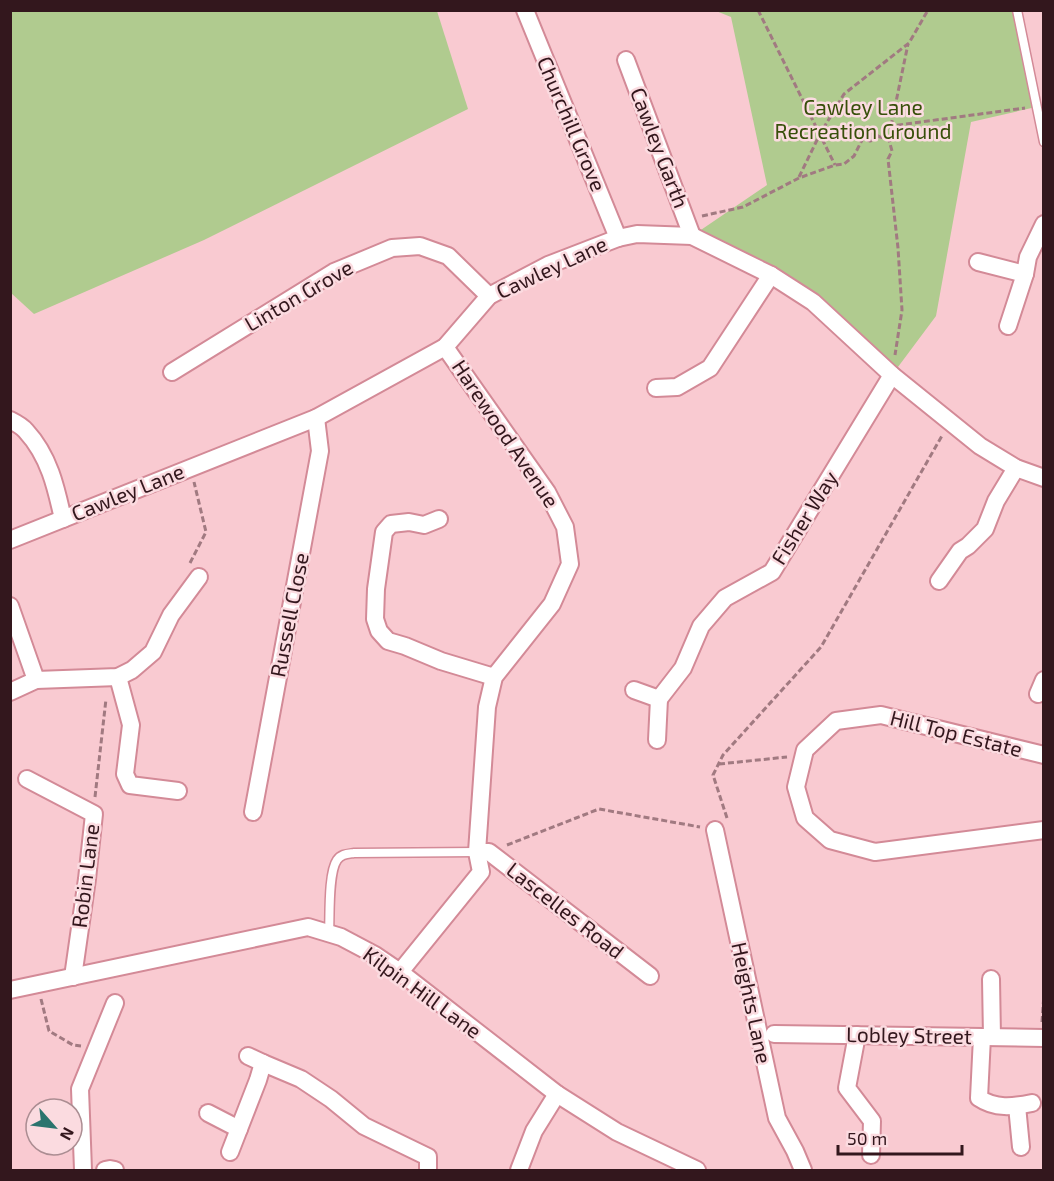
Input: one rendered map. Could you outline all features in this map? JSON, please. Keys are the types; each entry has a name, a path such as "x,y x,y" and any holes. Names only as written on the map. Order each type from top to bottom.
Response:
{"street":[{"name":"Churchill Grove","path":"525,10 618,238"},
{"name":"Cawley Garth","path":"626,60 692,236"},
{"path":"1008,326 1028,257 1044,224"},
{"name":"Cawley Lane","path":"10,540 316,418 445,347 489,296 548,265 618,238 637,234 692,236 771,275 813,302 892,375 980,446 1016,468 1044,478"},
{"name":"Linton Grove","path":"172,372 334,272 392,248 420,246 448,256 489,296"},
{"path":"978,262 1025,273"},
{"path":"656,388 678,393 710,368 771,275"},
{"name":"Harewood Avenue","path":"400,972 481,872 487,707 494,677 552,604 570,564 565,527 547,492 445,347"},
{"name":"Fisher Way","path":"659,699 683,668 701,626 713,612 726,598 772,572 892,375"},
{"name":"Russell Close","path":"253,812 320,451 316,418"},
{"path":"10,420 25,430 42,452 53,475 63,519"},
{"path":"939,581 960,551 985,529 996,501 1016,468"},
{"path":"438,519 424,525 409,522 390,524 384,532 376,589 375,619 379,631 388,641 441,661 494,677"},
{"path":"10,692 36,680 113,677 132,670 153,652 192,574"},
{"path":"10,606 36,680"},
{"path":"113,677 131,725 125,774 130,785 178,791"},
{"path":"634,690 659,699 657,740"},
{"name":"Hill Top Estate","path":"1044,755 881,715 836,721 805,750 796,787 806,818 830,840 875,852 1044,830"},
{"name":"Robin Lane","path":"27,779 94,814 73,977"},
{"name":"Heights Lane","path":"715,830 777,1118 803,1170"},
{"name":"Lascelles Road","path":"483,852 650,976"},
{"name":"Kilpin Hill Lane","path":"10,990 308,927 341,937 367,950 400,972 557,1094 617,1132 697,1170"},
{"path":"991,979 987,1037 979,1098 989,1105 1025,1105 1021,1147"},
{"path":"82,1170 80,1089 115,1003"},
{"name":"Lobley Street","path":"774,1034 1043,1038"},
{"path":"856,1035 847,1088 872,1121 871,1155"},
{"path":"248,1056 301,1079 331,1099 364,1126 428,1157 429,1170"},
{"path":"230,1152 263,1063"},
{"path":"519,1170 534,1131 557,1094"},
{"path":"208,1113 239,1129"},
{"path":"105,1170 115,1170"}],"lane":[{"path":"1017,10 1044,142"},
{"path":"329,933 332,873 336,861 343,854 483,852"}],"path":[{"path":"758,10 835,165"},
{"path":"891,126 909,43 928,10"},
{"path":"799,178 820,134 844,94 909,43"},
{"path":"692,236 702,216 743,207 799,178 844,164 854,156 863,138 874,140 891,126 1036,107"},
{"path":"877,136 889,140 892,151 888,159 902,310 892,375"},
{"path":"483,852 598,809 715,830 728,821 713,775 723,755 821,647 950,422"},
{"path":"191,468 206,532 192,574"},
{"path":"94,814 113,677"},
{"path":"718,764 803,756"},
{"path":"38,984 49,1031 73,1045 97,1048"},
{"path":"1043,994 1043,1038"}],"green space":[{"path":"11,10 437,11 468,109 204,240 34,314 11,293"},
{"name":"Cawley Lane Recreation Ground","path":"716,11 1017,11 1036,107 971,122 936,316 892,375 813,302 692,236 767,185 731,17"}]}
